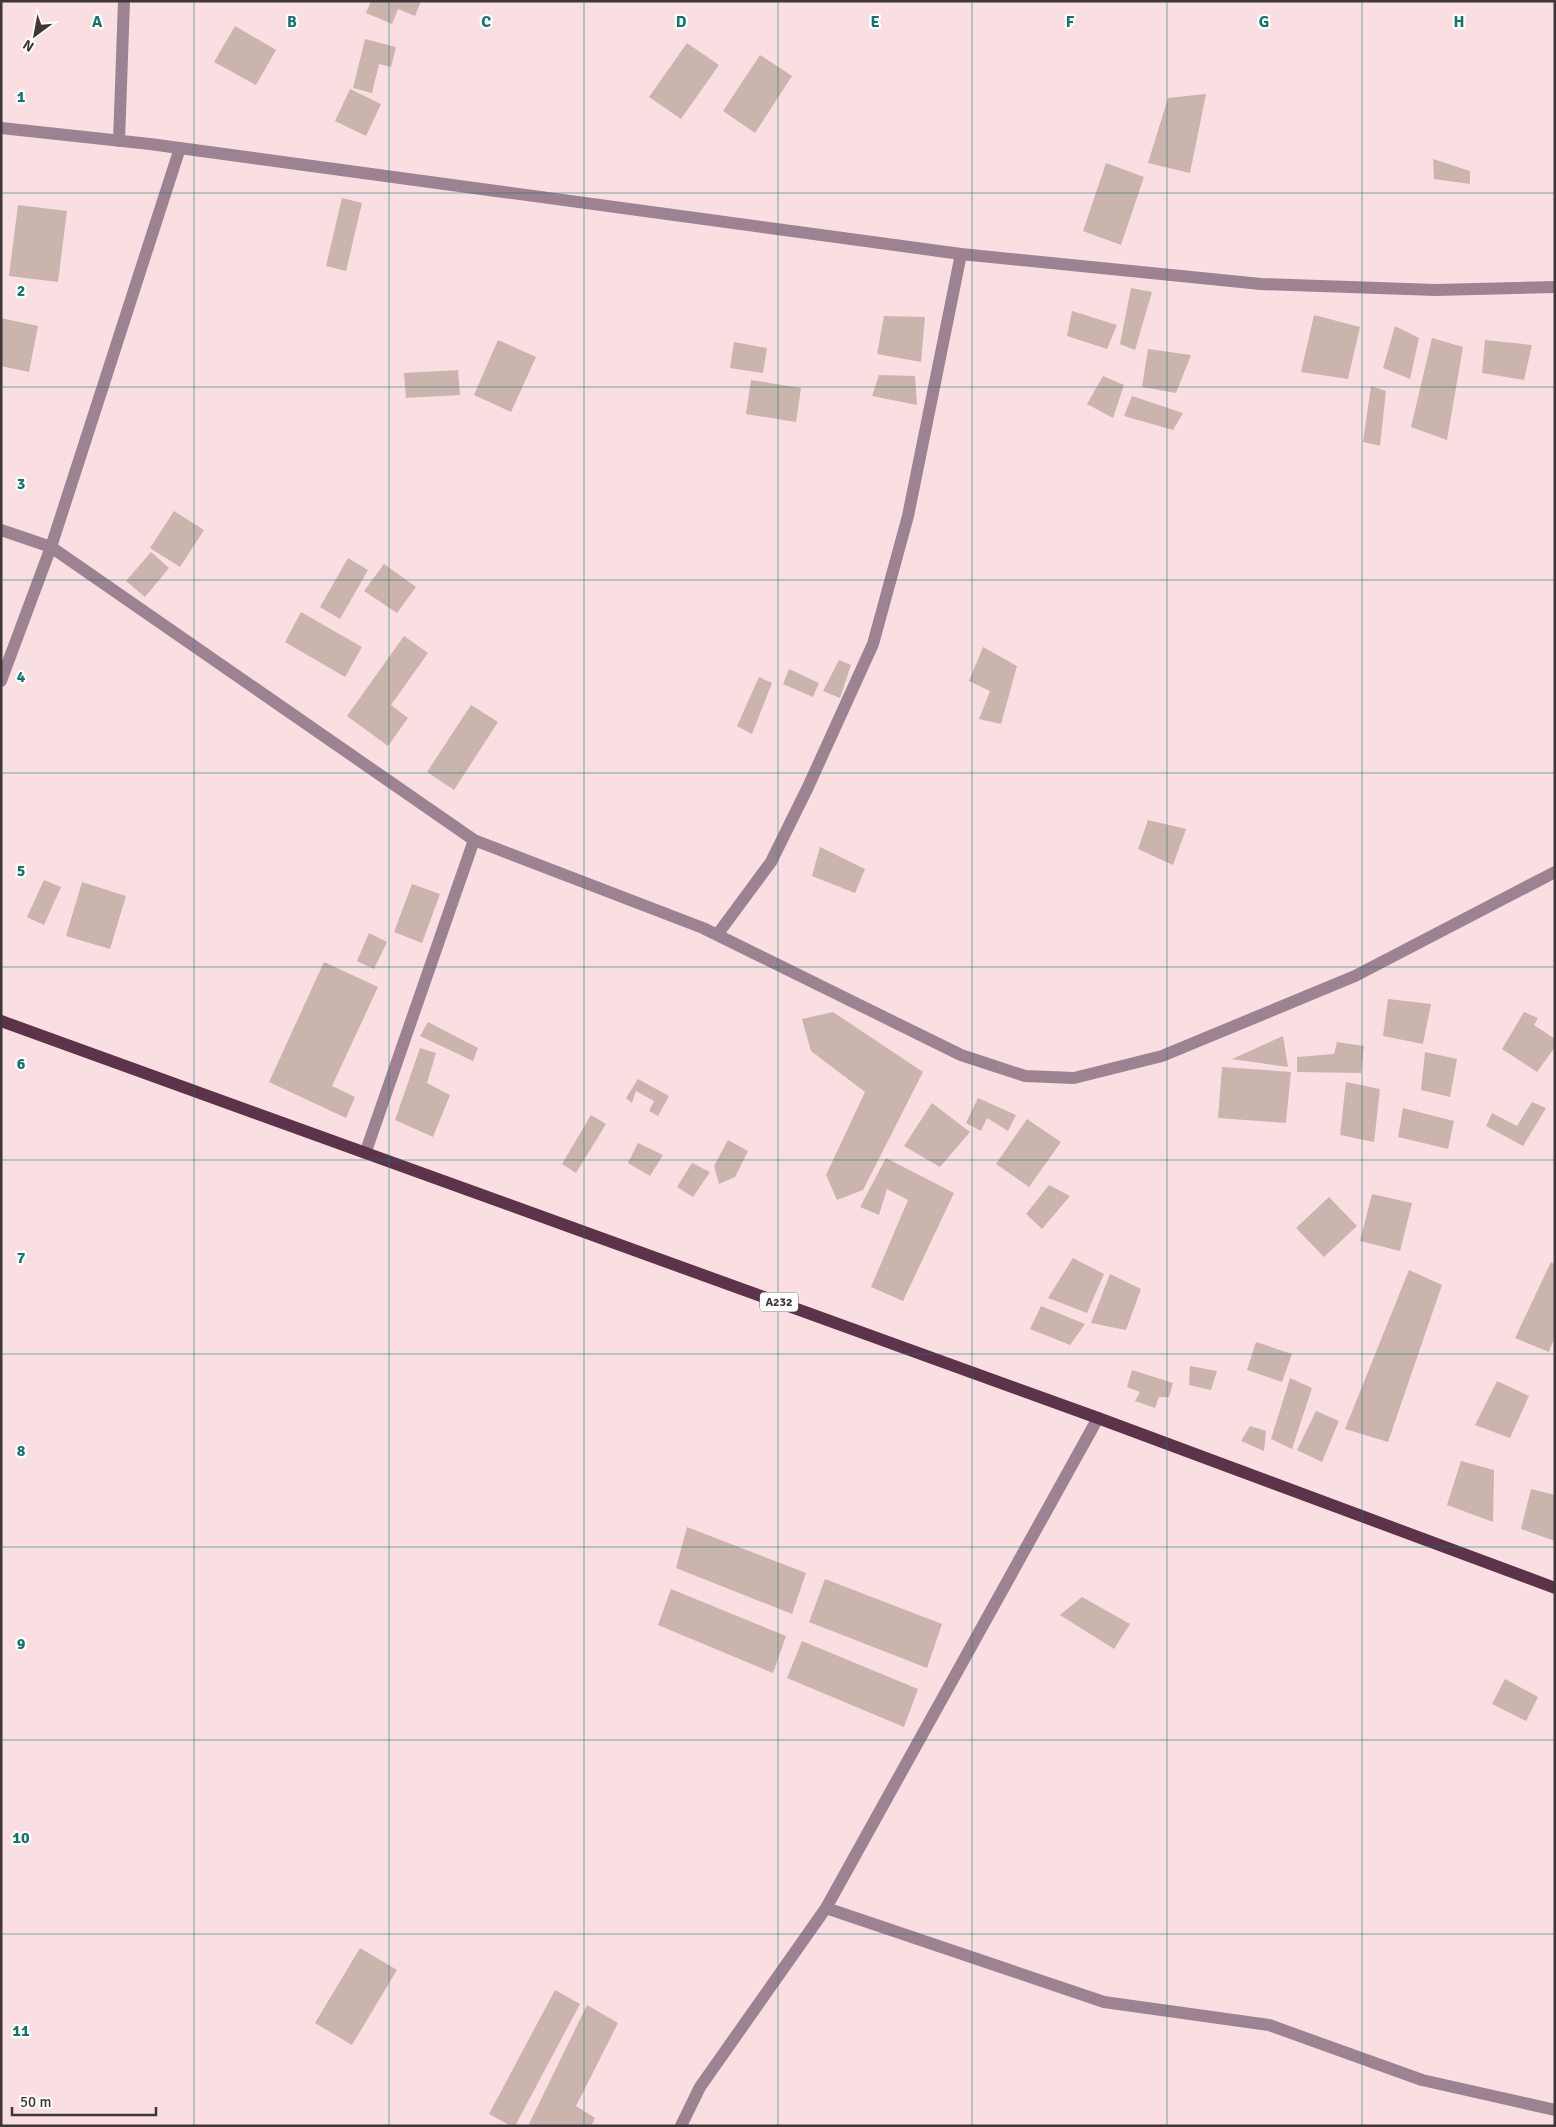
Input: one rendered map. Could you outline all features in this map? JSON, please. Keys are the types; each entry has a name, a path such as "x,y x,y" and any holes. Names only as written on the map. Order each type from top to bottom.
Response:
{"main road":[{"name":"A232","path":"1,1021 366,1151 1098,1418 1555,1588"}],"street":[{"path":"119,141 124,1"},
{"path":"1,128 180,148 961,254 1261,284 1436,290 1555,287"},
{"path":"1,680 51,547 180,148"},
{"path":"717,934 770,862 808,788 873,644 908,516 961,254"},
{"path":"1,530 51,547 474,840 717,934 961,1055 1025,1076 1074,1078 1162,1056 1356,976 1555,872"},
{"path":"366,1151 474,840"},
{"path":"681,2126 700,2087 826,1908 1098,1418"},
{"path":"826,1908 1104,2002 1269,2025 1422,2080 1555,2110"}],"building":[{"path":"371,1 421,1 415,16 398,9 392,24 366,13"},
{"path":"235,26 276,50 256,85 214,62"},
{"path":"365,39 396,47 391,67 379,64 372,93 353,88"},
{"path":"687,43 719,65 681,119 649,97"},
{"path":"760,55 792,76 755,133 723,111"},
{"path":"350,89 381,104 366,136 335,121"},
{"path":"1206,94 1190,173 1148,163 1168,98"},
{"path":"1433,159 1470,171 1470,184 1434,179"},
{"path":"1106,163 1144,177 1121,245 1083,231"},
{"path":"342,198 362,203 346,271 326,266"},
{"path":"18,205 67,211 58,282 9,276"},
{"path":"1131,288 1152,292 1135,350 1120,344"},
{"path":"1072,311 1117,325 1107,349 1067,336"},
{"path":"1314,315 1360,327 1348,379 1301,372"},
{"path":"884,316 925,317 921,362 877,354"},
{"path":"1,318 38,326 29,372 1,366"},
{"path":"1395,326 1419,338 1410,379 1383,368"},
{"path":"1432,338 1463,347 1447,440 1411,427"},
{"path":"498,340 536,357 511,412 474,395"},
{"path":"1485,340 1532,345 1524,380 1482,373"},
{"path":"734,342 767,348 763,373 730,368"},
{"path":"1148,349 1191,355 1176,393 1142,387"},
{"path":"458,370 460,395 406,398 404,373"},
{"path":"879,375 915,376 917,405 872,396"},
{"path":"1103,376 1124,385 1113,418 1087,404"},
{"path":"751,380 801,388 796,422 746,414"},
{"path":"1371,386 1386,391 1380,446 1363,442"},
{"path":"1132,396 1183,413 1173,430 1124,416"},
{"path":"174,511 204,530 180,567 150,548"},
{"path":"151,552 169,568 145,597 126,581"},
{"path":"348,558 368,570 340,619 320,607"},
{"path":"384,564 416,587 397,613 364,591"},
{"path":"301,612 362,647 345,677 285,642"},
{"path":"404,636 428,653 391,705 408,718 388,746 347,716"},
{"path":"983,647 1017,666 1001,724 979,719 990,691 969,681"},
{"path":"839,660 851,665 840,698 823,691"},
{"path":"789,669 819,683 813,697 783,684"},
{"path":"759,677 772,683 752,734 737,726"},
{"path":"471,705 498,722 454,790 427,772"},
{"path":"1148,820 1186,829 1173,865 1138,849"},
{"path":"820,847 865,869 855,893 812,876"},
{"path":"44,880 61,887 44,925 27,917"},
{"path":"82,882 126,896 110,949 66,936"},
{"path":"412,884 440,894 422,943 394,932"},
{"path":"369,933 387,942 374,969 357,961"},
{"path":"324,962 378,987 332,1086 355,1097 346,1118 269,1082"},
{"path":"1388,999 1431,1004 1423,1044 1383,1036"},
{"path":"833,1012 923,1072 863,1190 837,1200 826,1175 865,1092 811,1051 802,1019"},
{"path":"1524,1012 1538,1018 1534,1025 1555,1039 1555,1047 1537,1072 1502,1049"},
{"path":"428,1022 478,1048 473,1061 420,1036"},
{"path":"1283,1036 1288,1067 1232,1059"},
{"path":"1337,1042 1364,1046 1361,1073 1297,1072 1297,1057 1334,1054"},
{"path":"420,1048 436,1053 427,1083 450,1095 433,1137 395,1120"},
{"path":"1425,1052 1457,1059 1450,1097 1421,1090"},
{"path":"1222,1067 1291,1072 1286,1123 1218,1118"},
{"path":"638,1079 669,1096 658,1116 649,1111 654,1101 636,1091 632,1103 626,1098"},
{"path":"1346,1082 1380,1089 1374,1142 1340,1135"},
{"path":"978,1098 1016,1115 1008,1131 987,1118 981,1131 966,1123"},
{"path":"1532,1102 1546,1108 1523,1146 1486,1126 1492,1113 1517,1126"},
{"path":"932,1103 970,1132 940,1167 904,1146"},
{"path":"1403,1108 1454,1121 1448,1149 1398,1137"},
{"path":"591,1115 606,1124 576,1173 562,1164"},
{"path":"1027,1119 1061,1142 1029,1187 996,1164"},
{"path":"728,1140 748,1151 735,1177 719,1184 714,1166"},
{"path":"638,1143 663,1155 650,1176 628,1163"},
{"path":"886,1158 954,1193 903,1301 871,1287 908,1200 887,1189 879,1215 860,1207"},
{"path":"692,1163 710,1172 693,1197 677,1187"},
{"path":"1049,1185 1070,1196 1042,1229 1026,1214"},
{"path":"1372,1194 1412,1203 1400,1251 1360,1241"},
{"path":"1329,1197 1357,1226 1324,1257 1296,1228"},
{"path":"1073,1258 1104,1274 1087,1313 1048,1298"},
{"path":"1551,1262 1555,1265 1555,1336 1549,1352 1515,1338"},
{"path":"1409,1270 1442,1285 1388,1442 1345,1429"},
{"path":"1110,1274 1141,1289 1126,1330 1091,1323"},
{"path":"1041,1306 1085,1324 1070,1345 1030,1329"},
{"path":"1256,1342 1292,1354 1282,1382 1247,1370"},
{"path":"1190,1366 1217,1371 1211,1390 1189,1385"},
{"path":"1132,1370 1173,1383 1169,1397 1159,1397 1155,1408 1135,1401 1140,1392 1127,1387"},
{"path":"1290,1378 1312,1388 1292,1449 1271,1439"},
{"path":"1497,1381 1529,1396 1510,1438 1475,1425"},
{"path":"1316,1411 1339,1421 1322,1462 1297,1450"},
{"path":"1250,1426 1266,1431 1264,1451 1241,1441"},
{"path":"1461,1461 1494,1470 1493,1522 1447,1505"},
{"path":"1531,1489 1555,1495 1555,1541 1521,1529"},
{"path":"687,1527 806,1573 792,1614 676,1568"},
{"path":"825,1579 942,1624 927,1668 809,1622"},
{"path":"671,1589 786,1636 773,1673 658,1625"},
{"path":"1082,1597 1130,1624 1114,1649 1060,1615"},
{"path":"802,1641 918,1689 904,1727 787,1678"},
{"path":"1505,1679 1538,1697 1526,1721 1492,1704"},
{"path":"360,1948 397,1970 352,2045 315,2023"},
{"path":"555,1990 580,2004 515,2126 511,2126 489,2114"},
{"path":"587,2005 618,2023 576,2106 595,2118 591,2126 528,2126"}]}
